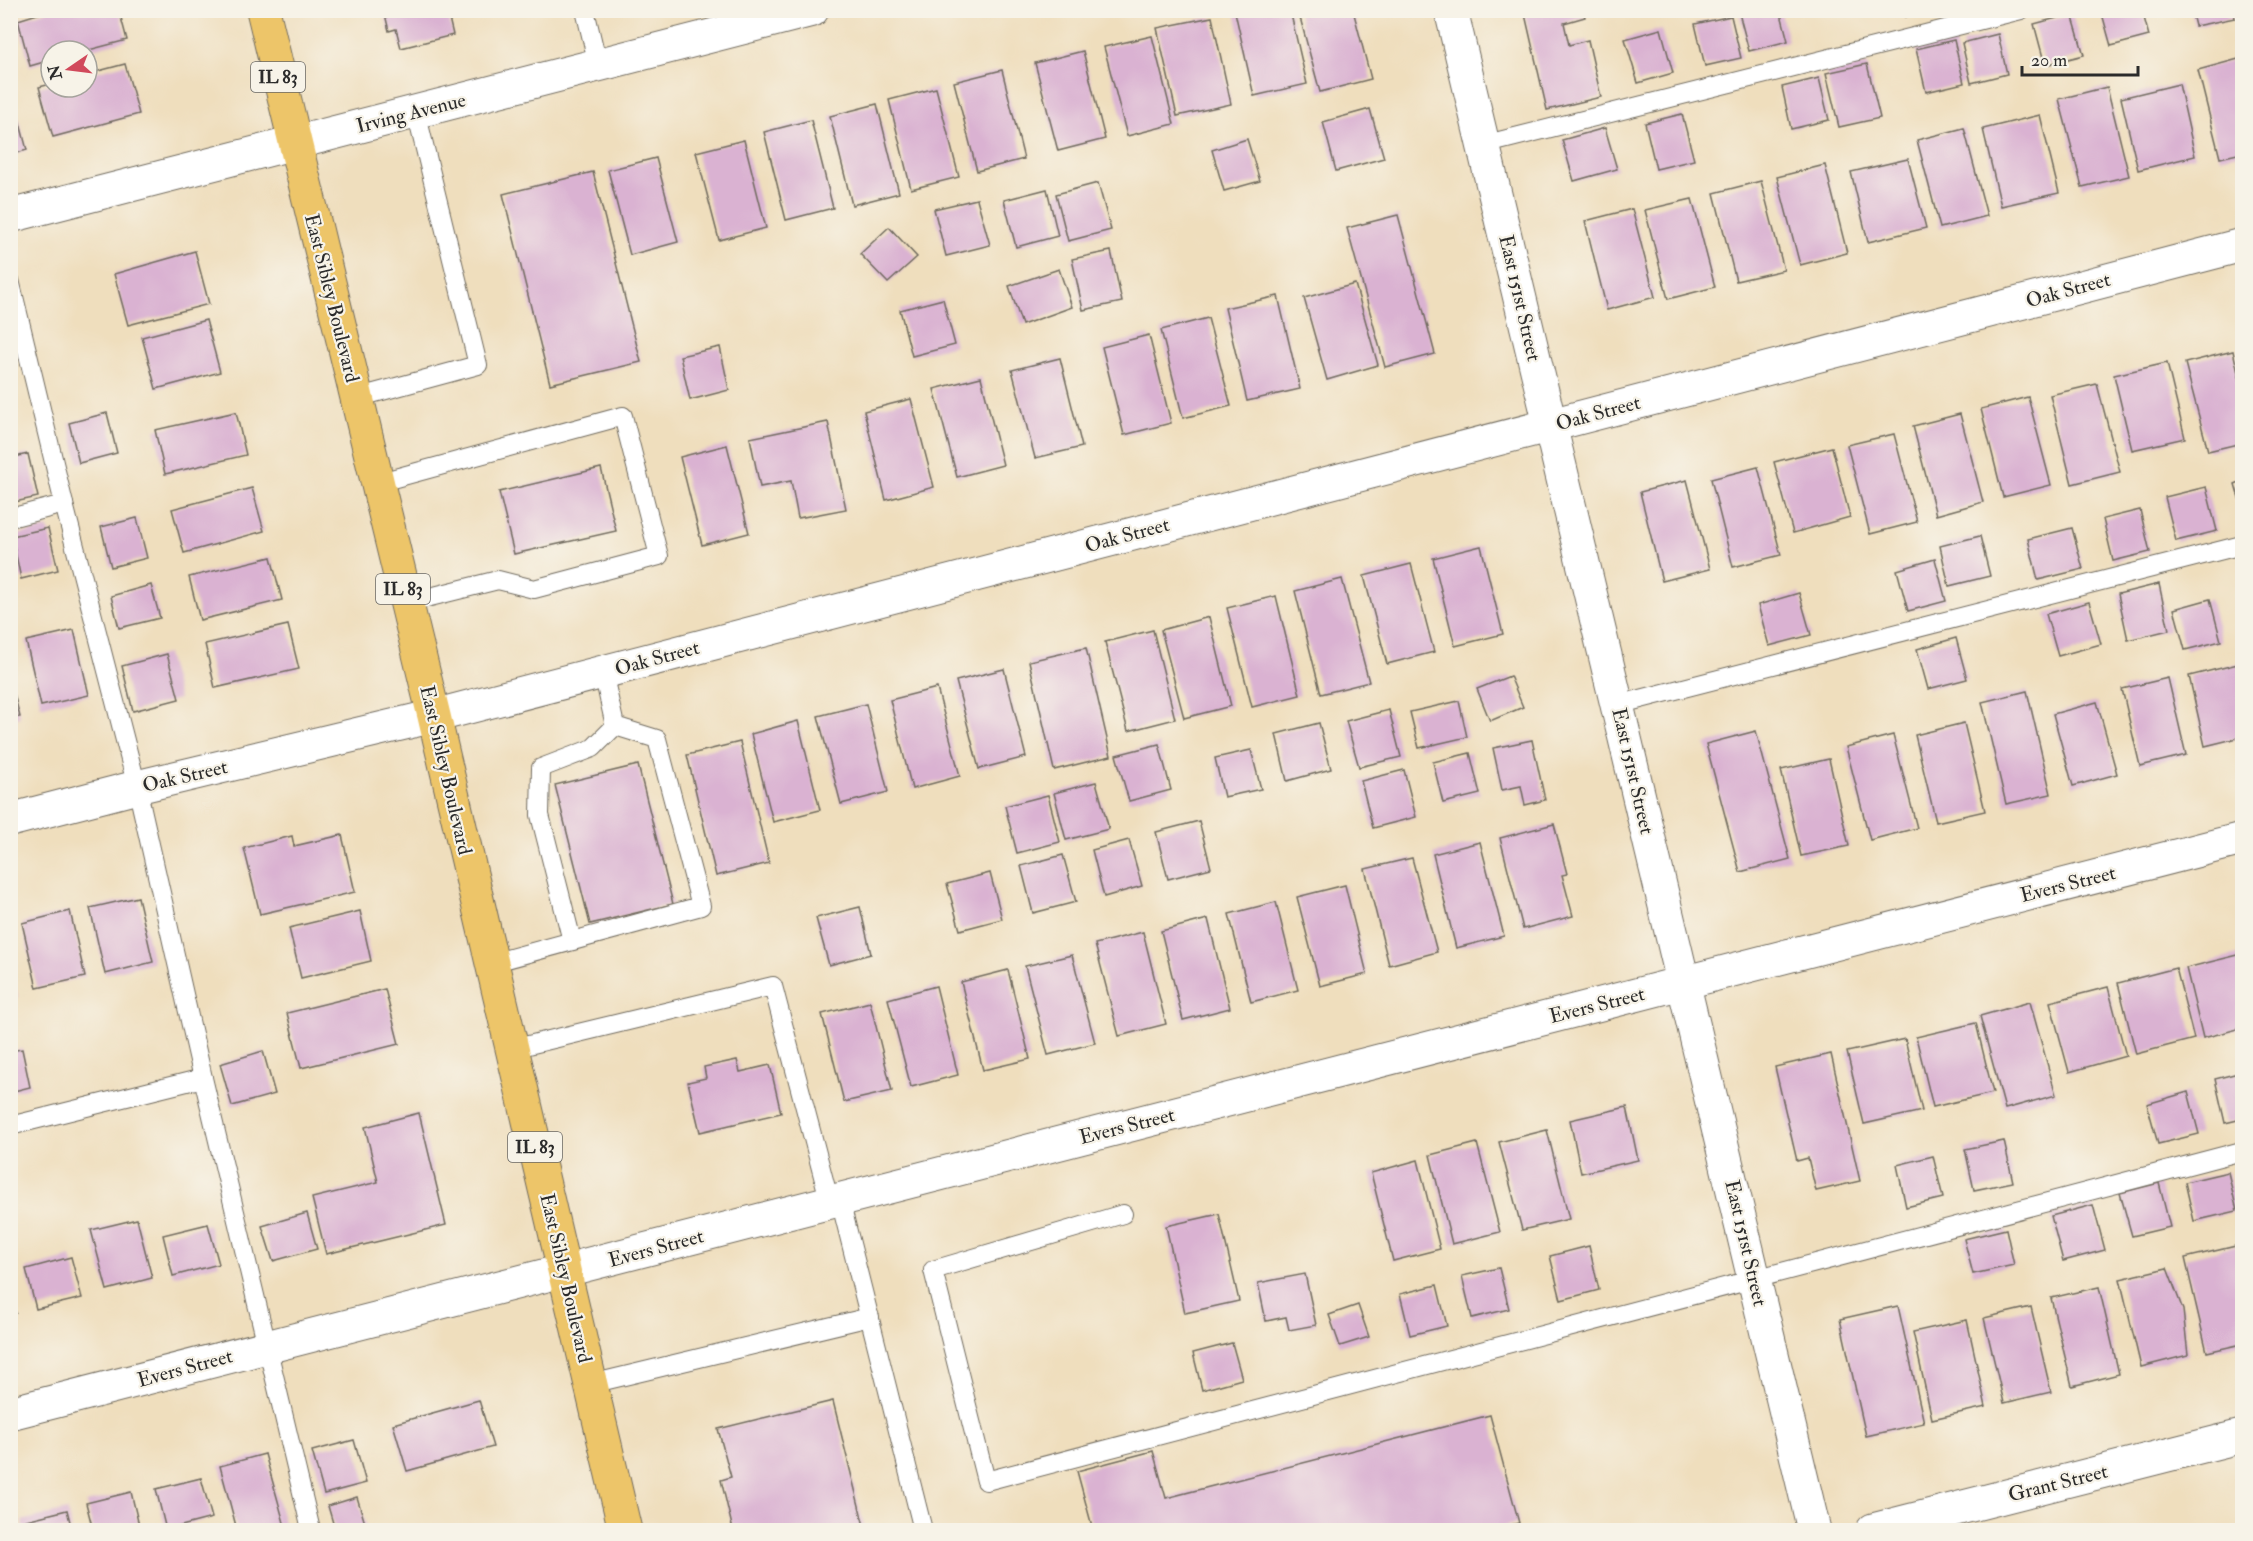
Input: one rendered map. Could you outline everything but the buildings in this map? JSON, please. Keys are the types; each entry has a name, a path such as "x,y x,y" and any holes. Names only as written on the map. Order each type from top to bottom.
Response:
{"main road":[{"name":"East Sibley Boulevard","path":"263,10 434,716 625,1530"}],"street":[{"name":"Irving Avenue","path":"10,216 812,10"},
{"name":"East 151st Street","path":"1451,10 1814,1530"},
{"name":"Oak Street","path":"10,820 434,716 2242,245"},
{"name":"Evers Street","path":"10,1413 2242,839"},
{"name":"Grant Street","path":"1873,1530 2242,1436"}],"lane":[{"path":"585,10 598,65"},
{"path":"1483,145 2021,10"},
{"path":"356,398 478,365 416,112"},
{"path":"10,280 64,504 137,788 203,1078 311,1530"},
{"path":"377,483 623,416 659,556 534,589 498,580 406,603"},
{"path":"10,518 64,504"},
{"path":"1617,705 2242,545"},
{"path":"603,672 615,726"},
{"path":"572,941 540,815 541,768 593,748 615,726"},
{"path":"492,963 702,906 657,739 615,726"},
{"path":"512,1050 773,986 870,1317 923,1530"},
{"path":"10,1126 203,1078"},
{"path":"1123,1214 933,1270 986,1481 2242,1151"},
{"path":"591,1384 870,1317"}]}
